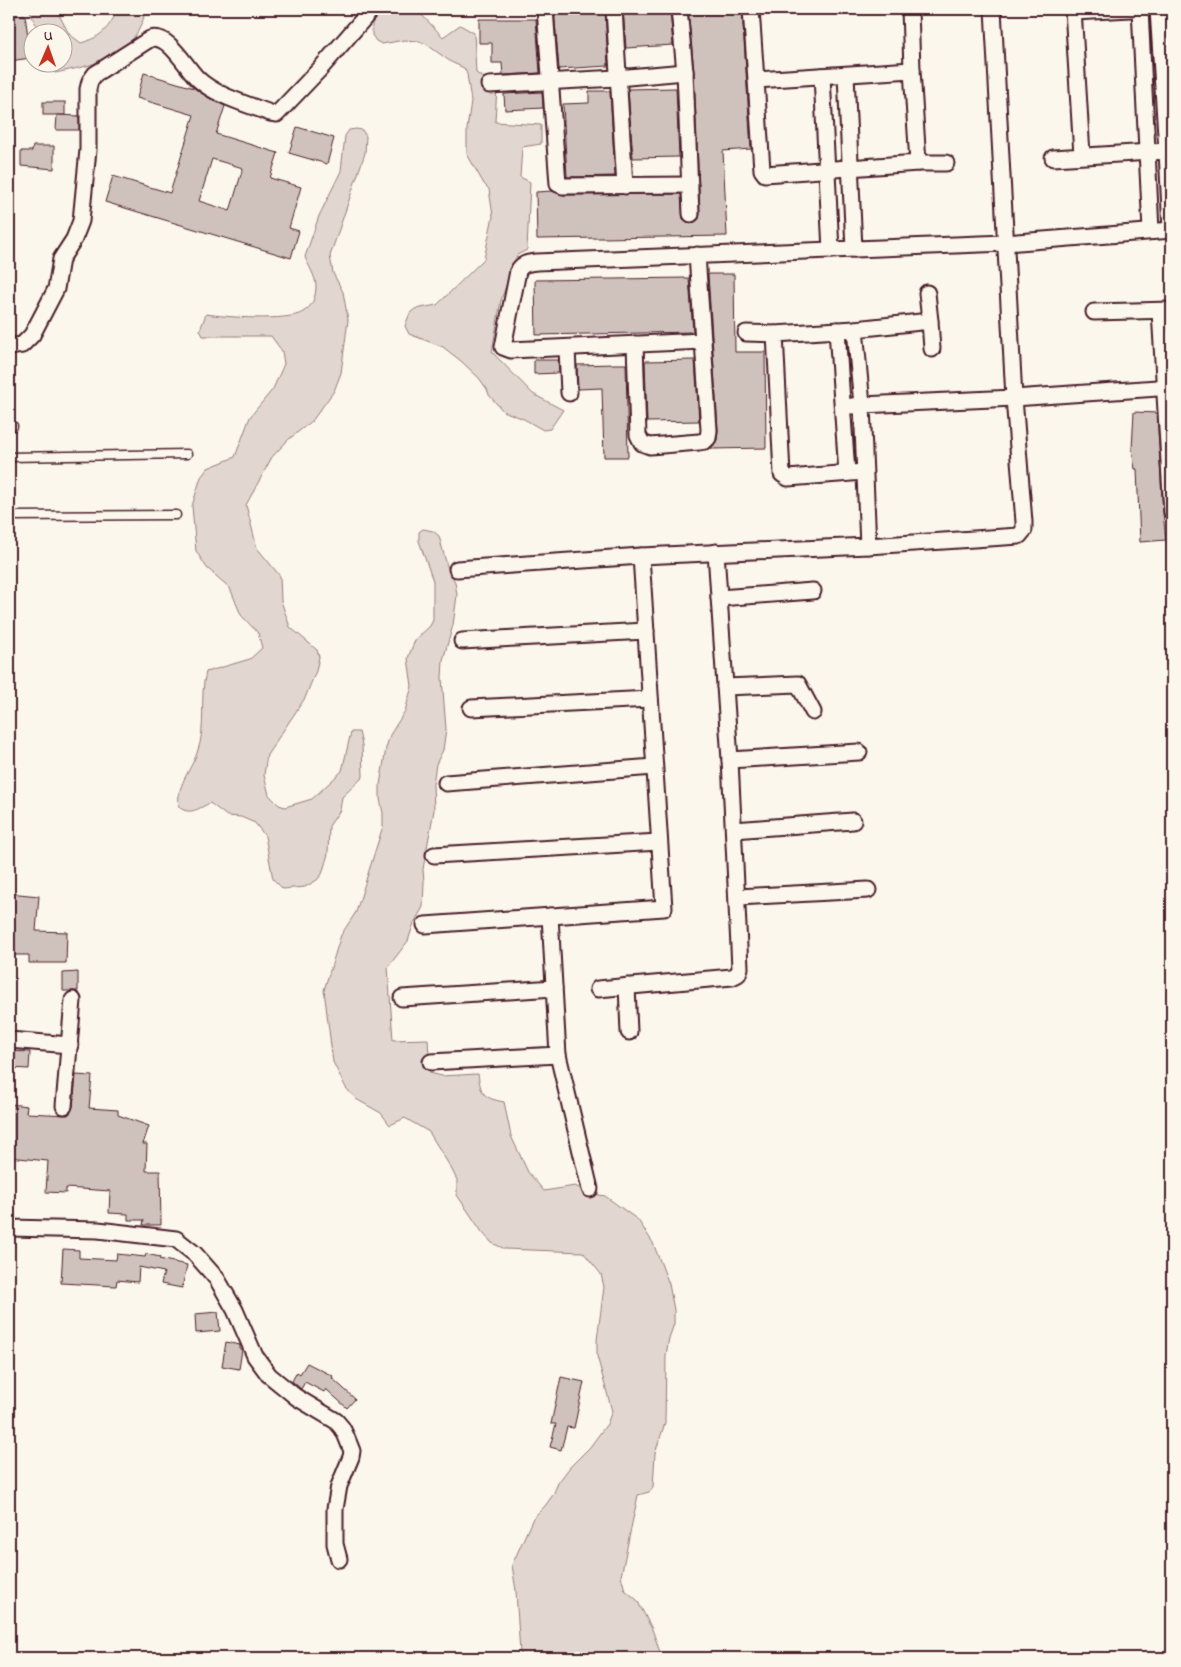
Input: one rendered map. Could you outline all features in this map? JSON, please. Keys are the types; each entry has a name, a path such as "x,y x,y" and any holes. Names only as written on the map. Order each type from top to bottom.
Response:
{"street":[{"path":"9,346 22,345 32,335 56,289 63,253 74,239 82,220 88,150 88,89 90,81 95,74 150,39 158,38 166,42 199,80 225,96 275,114 280,113 372,9"},
{"path":"539,9 545,9 558,184 563,186 690,185"},
{"path":"614,9 625,186"},
{"path":"679,9 685,72 691,214"},
{"path":"751,9 762,170 765,174 918,163 946,163"},
{"path":"910,9 918,163"},
{"path":"457,569 641,556 868,546 1019,536 1024,530 1024,522 1014,398 993,9"},
{"path":"1082,155 1074,10 1131,9"},
{"path":"1140,9 1151,232"},
{"path":"703,341 511,350 502,346 520,267 524,264 1005,243 1172,230 1169,150 1158,9"},
{"path":"756,80 912,70"},
{"path":"489,85 685,72"},
{"path":"846,75 854,249"},
{"path":"822,76 831,250"},
{"path":"1053,158 1169,150"},
{"path":"634,344 638,435 642,443 650,446 699,442 708,438 697,255"},
{"path":"927,293 932,349"},
{"path":"1094,312 1166,310 1172,512"},
{"path":"746,333 775,334 855,330 930,321"},
{"path":"837,330 844,406 847,473"},
{"path":"855,330 862,405 868,546"},
{"path":"775,334 782,474 788,478 864,472"},
{"path":"567,348 569,393"},
{"path":"844,406 1014,398 1169,387"},
{"path":"598,989 732,977 738,974 740,968 738,897 716,552"},
{"path":"425,925 664,908 641,556"},
{"path":"719,598 813,591"},
{"path":"462,641 646,631"},
{"path":"725,687 798,684 813,712"},
{"path":"471,708 650,699"},
{"path":"730,760 859,752"},
{"path":"446,783 654,768"},
{"path":"734,830 853,822"},
{"path":"434,855 659,842"},
{"path":"738,897 868,890"},
{"path":"550,916 558,1054 590,1189"},
{"path":"627,986 629,1032"},
{"path":"402,998 554,988"},
{"path":"64,1106 73,1000"},
{"path":"9,1040 70,1045"},
{"path":"431,1062 558,1054"},
{"path":"9,1228 98,1230 176,1239 195,1254 217,1279 234,1310 254,1356 269,1375 296,1397 336,1421 346,1436 352,1451 339,1486 335,1509 335,1544 339,1559"}],"lane":[{"path":"9,457 187,454"},
{"path":"9,516 176,515"}],"shaded area":[{"path":"29,9 56,9 63,22 35,22"},
{"path":"118,9 141,9 144,17 138,31 130,42 109,58 72,69 72,36 81,43 94,38 104,31"},
{"path":"380,9 419,9 418,11 443,37 460,25 474,33 476,73 497,86 495,122 541,125 541,144 522,147 520,177 530,182 527,250 517,255 501,300 492,352 533,394 563,410 550,429 543,430 524,419 503,411 489,395 479,378 461,361 443,347 409,334 405,326 410,313 415,309 437,305 484,259 493,216 489,189 484,184 467,154 467,129 471,101 467,74 464,68 451,62 419,41 404,40 382,44 376,41 372,35 372,20"},
{"path":"349,130 362,130 366,136 365,153 330,256 333,273 343,292 348,320 341,373 334,391 312,421 289,439 272,457 246,505 257,548 280,576 281,601 290,627 317,650 319,657 316,671 305,698 267,755 264,775 269,795 279,805 285,807 312,799 342,771 351,732 359,732 362,745 363,777 342,797 340,810 329,826 328,854 322,874 317,880 305,887 283,889 273,879 265,836 255,823 241,817 227,816 210,803 191,811 183,810 179,807 180,792 184,779 197,753 202,733 203,692 206,672 250,659 262,648 258,633 241,615 230,588 207,568 196,551 192,506 201,477 208,468 235,457 250,417 273,389 284,364 282,351 271,336 203,336 200,330 206,314 271,318 295,315 309,307 314,298 316,282 305,257 319,216 341,171 345,136"},
{"path":"423,529 433,531 439,536 447,566 455,582 457,595 453,625 443,660 442,678 446,729 443,750 436,764 433,784 434,810 423,869 423,907 414,923 408,941 388,967 393,1040 428,1039 430,1073 442,1076 478,1074 480,1086 484,1094 492,1099 504,1102 511,1136 528,1172 544,1191 575,1186 589,1193 605,1196 638,1220 653,1243 669,1284 674,1310 674,1324 666,1355 665,1423 655,1453 653,1487 649,1492 638,1495 621,1576 625,1590 637,1600 652,1629 662,1658 522,1658 520,1653 516,1591 512,1565 533,1518 553,1495 558,1483 570,1467 590,1447 607,1424 612,1411 597,1356 597,1340 604,1287 601,1274 583,1252 505,1249 492,1243 482,1232 457,1195 457,1180 429,1132 405,1118 390,1125 381,1113 356,1099 346,1088 333,1062 324,990 341,935 356,912 383,826 380,785 390,735 405,711 412,686 408,658 415,640 430,626 433,620 433,581 419,541 419,532"}],"building":[{"path":"554,9 605,9 608,66 559,69"},
{"path":"623,9 670,9 673,45 626,48"},
{"path":"688,9 742,9 751,149 723,151 727,236 537,239 536,192 552,191 563,195 681,194 683,219 692,223 699,219 694,72"},
{"path":"25,15 26,22 22,22 22,59 9,61 9,16"},
{"path":"479,19 536,19 540,73 503,75 502,63 492,63 492,43 479,43"},
{"path":"144,73 194,88 225,106 216,134 278,153 270,178 301,187 289,228 299,231 291,258 105,202 113,176 170,193 194,115 137,98","holes":["212,159 243,168 230,211 199,201"]},
{"path":"676,88 679,157 633,158 628,89"},
{"path":"589,91 610,91 615,176 567,177 563,104 589,103"},
{"path":"542,92 543,108 505,110 504,94"},
{"path":"43,102 65,102 65,115 43,115"},
{"path":"57,115 79,116 79,130 56,130"},
{"path":"297,127 334,138 327,164 289,153"},
{"path":"33,146 54,146 54,169 21,166 21,151 32,151"},
{"path":"708,274 734,274 735,352 765,352 766,448 711,449 717,440 718,430"},
{"path":"689,278 693,332 536,335 535,280"},
{"path":"534,360 558,360 559,373 534,374"},
{"path":"695,360 699,421 647,422 645,361"},
{"path":"626,364 628,457 604,457 602,388 578,389 577,365"},
{"path":"1134,412 1157,413 1166,540 1140,542 1137,469 1135,469 1132,449"},
{"path":"9,893 39,896 36,931 67,932 66,963 29,963 29,955 9,955"},
{"path":"78,972 78,991 63,991 63,973"},
{"path":"9,1051 30,1052 29,1069 9,1068"},
{"path":"76,1075 92,1076 89,1108 118,1110 118,1115 149,1126 143,1144 147,1144 146,1171 160,1171 161,1225 143,1225 144,1220 128,1220 128,1214 109,1213 110,1191 66,1188 66,1193 46,1192 48,1161 9,1157 10,1104 27,1106 26,1113 68,1115 73,1107"},
{"path":"63,1249 79,1250 79,1258 116,1260 117,1254 145,1257 146,1254 187,1265 182,1288 161,1284 164,1272 139,1267 138,1282 117,1280 116,1286 61,1283"},
{"path":"218,1312 220,1331 196,1333 195,1314"},
{"path":"226,1342 240,1345 242,1350 239,1369 222,1366"},
{"path":"307,1363 333,1376 332,1378 355,1399 347,1408 326,1389 324,1392 305,1382 301,1389 292,1381 297,1372 300,1374"},
{"path":"561,1377 584,1382 574,1428 567,1427 561,1450 550,1447 556,1424 551,1424"}]}
